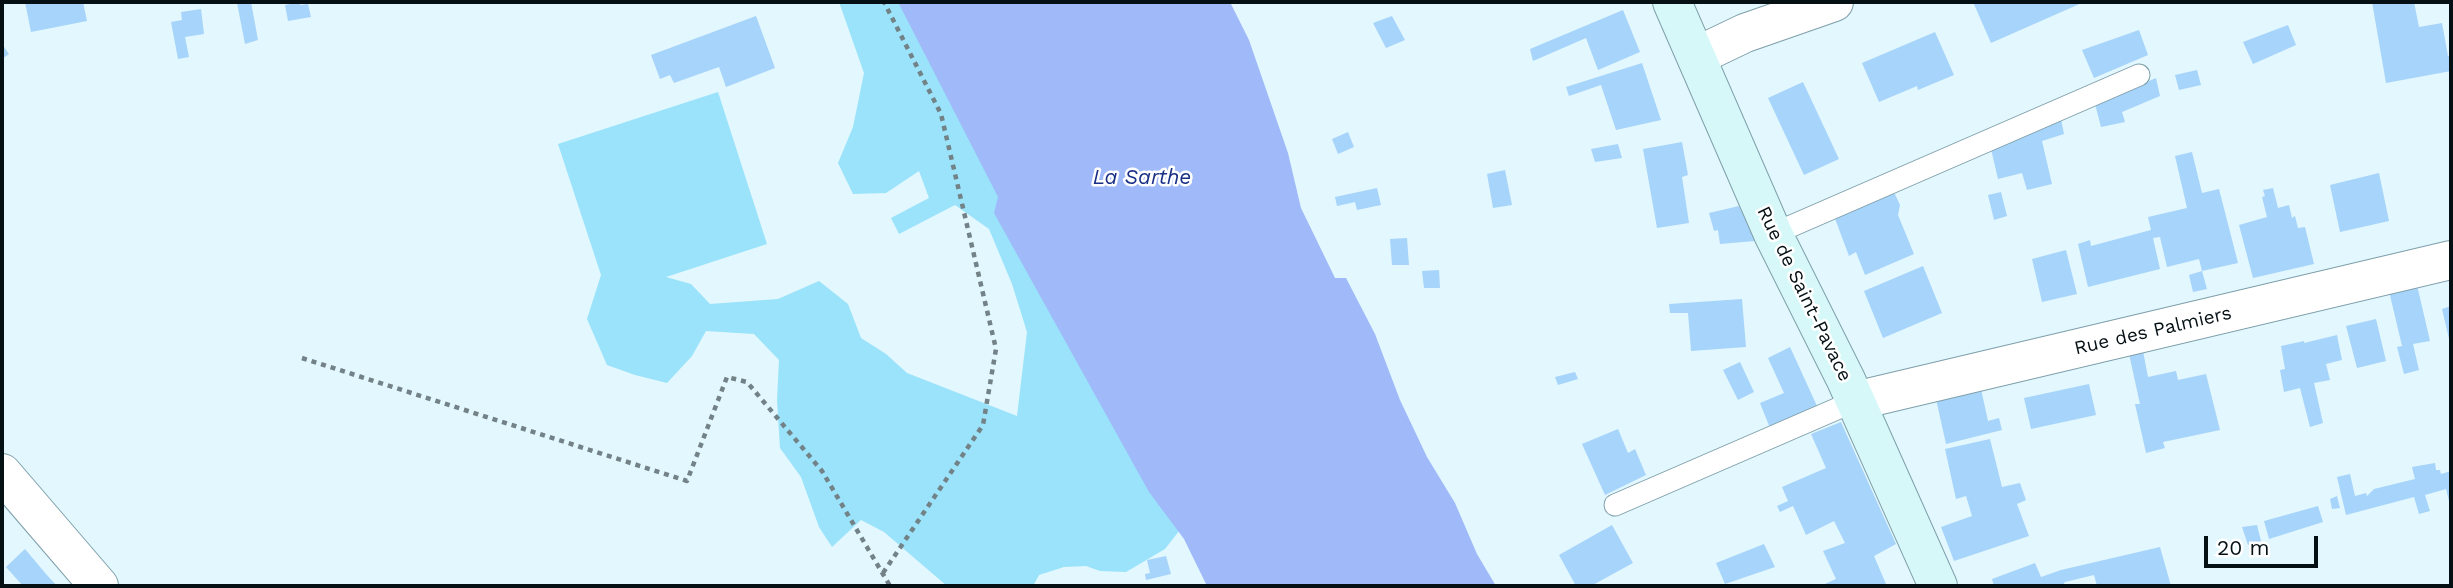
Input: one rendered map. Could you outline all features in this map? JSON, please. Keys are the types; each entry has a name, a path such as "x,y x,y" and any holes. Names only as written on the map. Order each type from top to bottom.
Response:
{"street":[{"name":"Rue de Saint-Pavace","path":"1672,2 1773,234 1855,401 1938,586"},
{"path":"1697,56 1745,33 1834,2"},
{"name":"Rue des Palmiers","path":"1855,401 2451,260"},
{"path":"2,474 99,586"}],"lane":[{"path":"1773,234 2139,75"},
{"path":"1615,505 1855,401"}],"path":[{"path":"883,573 983,425 996,349 941,114 884,2"},
{"path":"302,358 687,481 727,377 747,382 822,471 890,586"}],"shaded area":[{"path":"839,2 983,2 1197,508 1165,549 1126,572 1100,571 1086,566 1064,567 1039,575 1033,586 947,586 884,532 861,520 832,547 819,527 801,477 780,448 777,400 779,360 754,334 706,331 692,356 667,383 607,365 587,319 601,275 558,144 718,92 767,244 666,277 691,284 710,304 778,299 819,281 848,304 861,338 886,354 907,373 1017,416 1027,332 1012,284 989,229 955,205 899,234 891,218 929,198 919,171 886,193 853,194 838,163 853,127 864,73"}],"water":[{"name":"La Sarthe","path":"898,2 1230,2 1249,40 1288,153 1301,208 1335,278 1346,278 1375,334 1400,400 1427,457 1455,503 1477,554 1496,586 1207,586 1184,539 1149,492 994,213 998,197"}],"building":[{"path":"25,2 83,2 87,21 31,32"},
{"path":"251,2 258,40 245,44 237,3"},
{"path":"300,2 300,5 308,4 311,17 288,21 285,5"},
{"path":"1973,2 2084,2 1991,43"},
{"path":"2372,2 2414,2 2419,27 2442,23 2448,56 2451,55 2451,71 2386,83"},
{"path":"201,9 204,34 185,37 189,57 178,59 171,22 182,20 181,12"},
{"path":"1623,10 1640,52 1598,70 1586,38 1533,61 1530,49"},
{"path":"756,16 775,68 726,87 719,67 674,83 670,75 660,79 651,55"},
{"path":"1392,16 1405,40 1386,48 1373,23"},
{"path":"2288,25 2296,45 2253,64 2243,42"},
{"path":"2139,30 2148,55 2094,78 2082,50"},
{"path":"1935,32 1954,75 1918,90 1917,86 1879,102 1862,63"},
{"path":"2,44 9,54 2,59"},
{"path":"1642,63 1661,120 1616,130 1601,85 1569,96 1566,87"},
{"path":"2197,70 2201,85 2179,90 2175,75"},
{"path":"2156,78 2160,96 2122,112 2125,122 2101,127 2095,104"},
{"path":"1803,82 1839,159 1804,175 1768,98"},
{"path":"2061,119 2064,134 2042,141 2052,184 2027,190 2022,173 1998,179 1991,149"},
{"path":"1348,132 1354,147 1338,154 1332,139"},
{"path":"1682,142 1688,175 1682,177 1689,223 1657,228 1643,149"},
{"path":"1618,144 1622,158 1595,162 1591,149"},
{"path":"2192,152 2202,193 2219,189 2238,263 2202,271 2199,259 2167,267 2160,237 2153,238 2160,269 2088,287 2078,244 2090,240 2091,246 2151,230 2148,217 2187,208 2175,156"},
{"path":"1505,170 1512,205 1493,208 1487,174"},
{"path":"2379,173 2389,221 2340,232 2330,185"},
{"path":"1377,188 1381,205 1357,210 1355,202 1337,206 1335,197"},
{"path":"2273,188 2278,208 2289,205 2298,228 2305,227 2314,264 2253,278 2239,225 2267,217 2263,190"},
{"path":"1893,190 1900,205 1898,215 1914,254 1865,275 1856,252 1849,256 1834,216"},
{"path":"2001,192 2007,216 1994,220 1988,195"},
{"path":"1739,206 1755,241 1720,244 1718,230 1714,231 1709,213"},
{"path":"1407,238 1409,265 1392,265 1390,239"},
{"path":"2066,250 2077,294 2042,302 2032,259"},
{"path":"1923,266 1942,313 1883,338 1864,291"},
{"path":"1439,270 1440,288 1424,288 1422,271"},
{"path":"2202,271 2207,289 2193,292 2189,275"},
{"path":"2417,285 2430,341 2413,344 2419,370 2404,374 2397,347 2402,346 2389,291"},
{"path":"1742,299 1746,347 1691,351 1688,313 1670,313 1669,304"},
{"path":"2451,306 2451,342 2450,343 2442,309"},
{"path":"2376,319 2386,361 2357,368 2346,326"},
{"path":"2337,335 2342,360 2326,364 2330,380 2314,383 2323,423 2310,427 2300,388 2284,392 2280,370 2285,369 2281,346"},
{"path":"1790,347 1817,406 1770,428 1760,403 1784,393 1768,358"},
{"path":"2143,351 2148,377 2176,371 2178,380 2206,374 2220,430 2163,442 2165,448 2146,453 2135,404 2140,404 2129,354"},
{"path":"1740,362 1754,392 1738,400 1723,370"},
{"path":"1575,372 1578,379 1558,385 1555,377"},
{"path":"2089,384 2096,415 2031,429 2024,398"},
{"path":"1981,389 1988,421 1999,418 2002,430 1946,444 1936,399"},
{"path":"1841,422 1896,544 1874,556 1886,584 1882,586 1826,586 1825,584 1836,579 1823,551 1845,543 1834,521 1806,535 1793,506 1780,512 1777,506 1788,501 1782,487 1826,468 1811,434"},
{"path":"1618,429 1628,453 1635,449 1646,475 1605,495 1582,444"},
{"path":"1990,439 2002,487 2020,483 2026,500 2017,504 2029,536 1954,561 1941,527 1972,516 1966,496 1956,499 1945,449"},
{"path":"2435,463 2436,470 2440,470 2441,474 2451,471 2451,500 2449,501 2446,489 2425,495 2430,511 2419,514 2414,497 2346,515 2337,477 2350,474 2355,496 2366,493 2367,496 2374,489 2415,479 2412,467"},
{"path":"2337,496 2340,508 2332,509 2330,499"},
{"path":"2318,506 2323,522 2269,539 2264,521"},
{"path":"1612,525 1633,563 1591,586 1576,586 1559,555"},
{"path":"2257,525 2261,541 2248,545 2242,527"},
{"path":"1764,544 1775,567 1725,584 1716,563"},
{"path":"2160,547 2171,586 2097,586 2094,575 2065,582 2062,586 1994,586 1992,579 2035,563 2041,577"},
{"path":"25,549 57,586 23,586 6,567"},
{"path":"1166,556 1171,574 1146,580 1145,574 1150,573 1147,560"}]}
